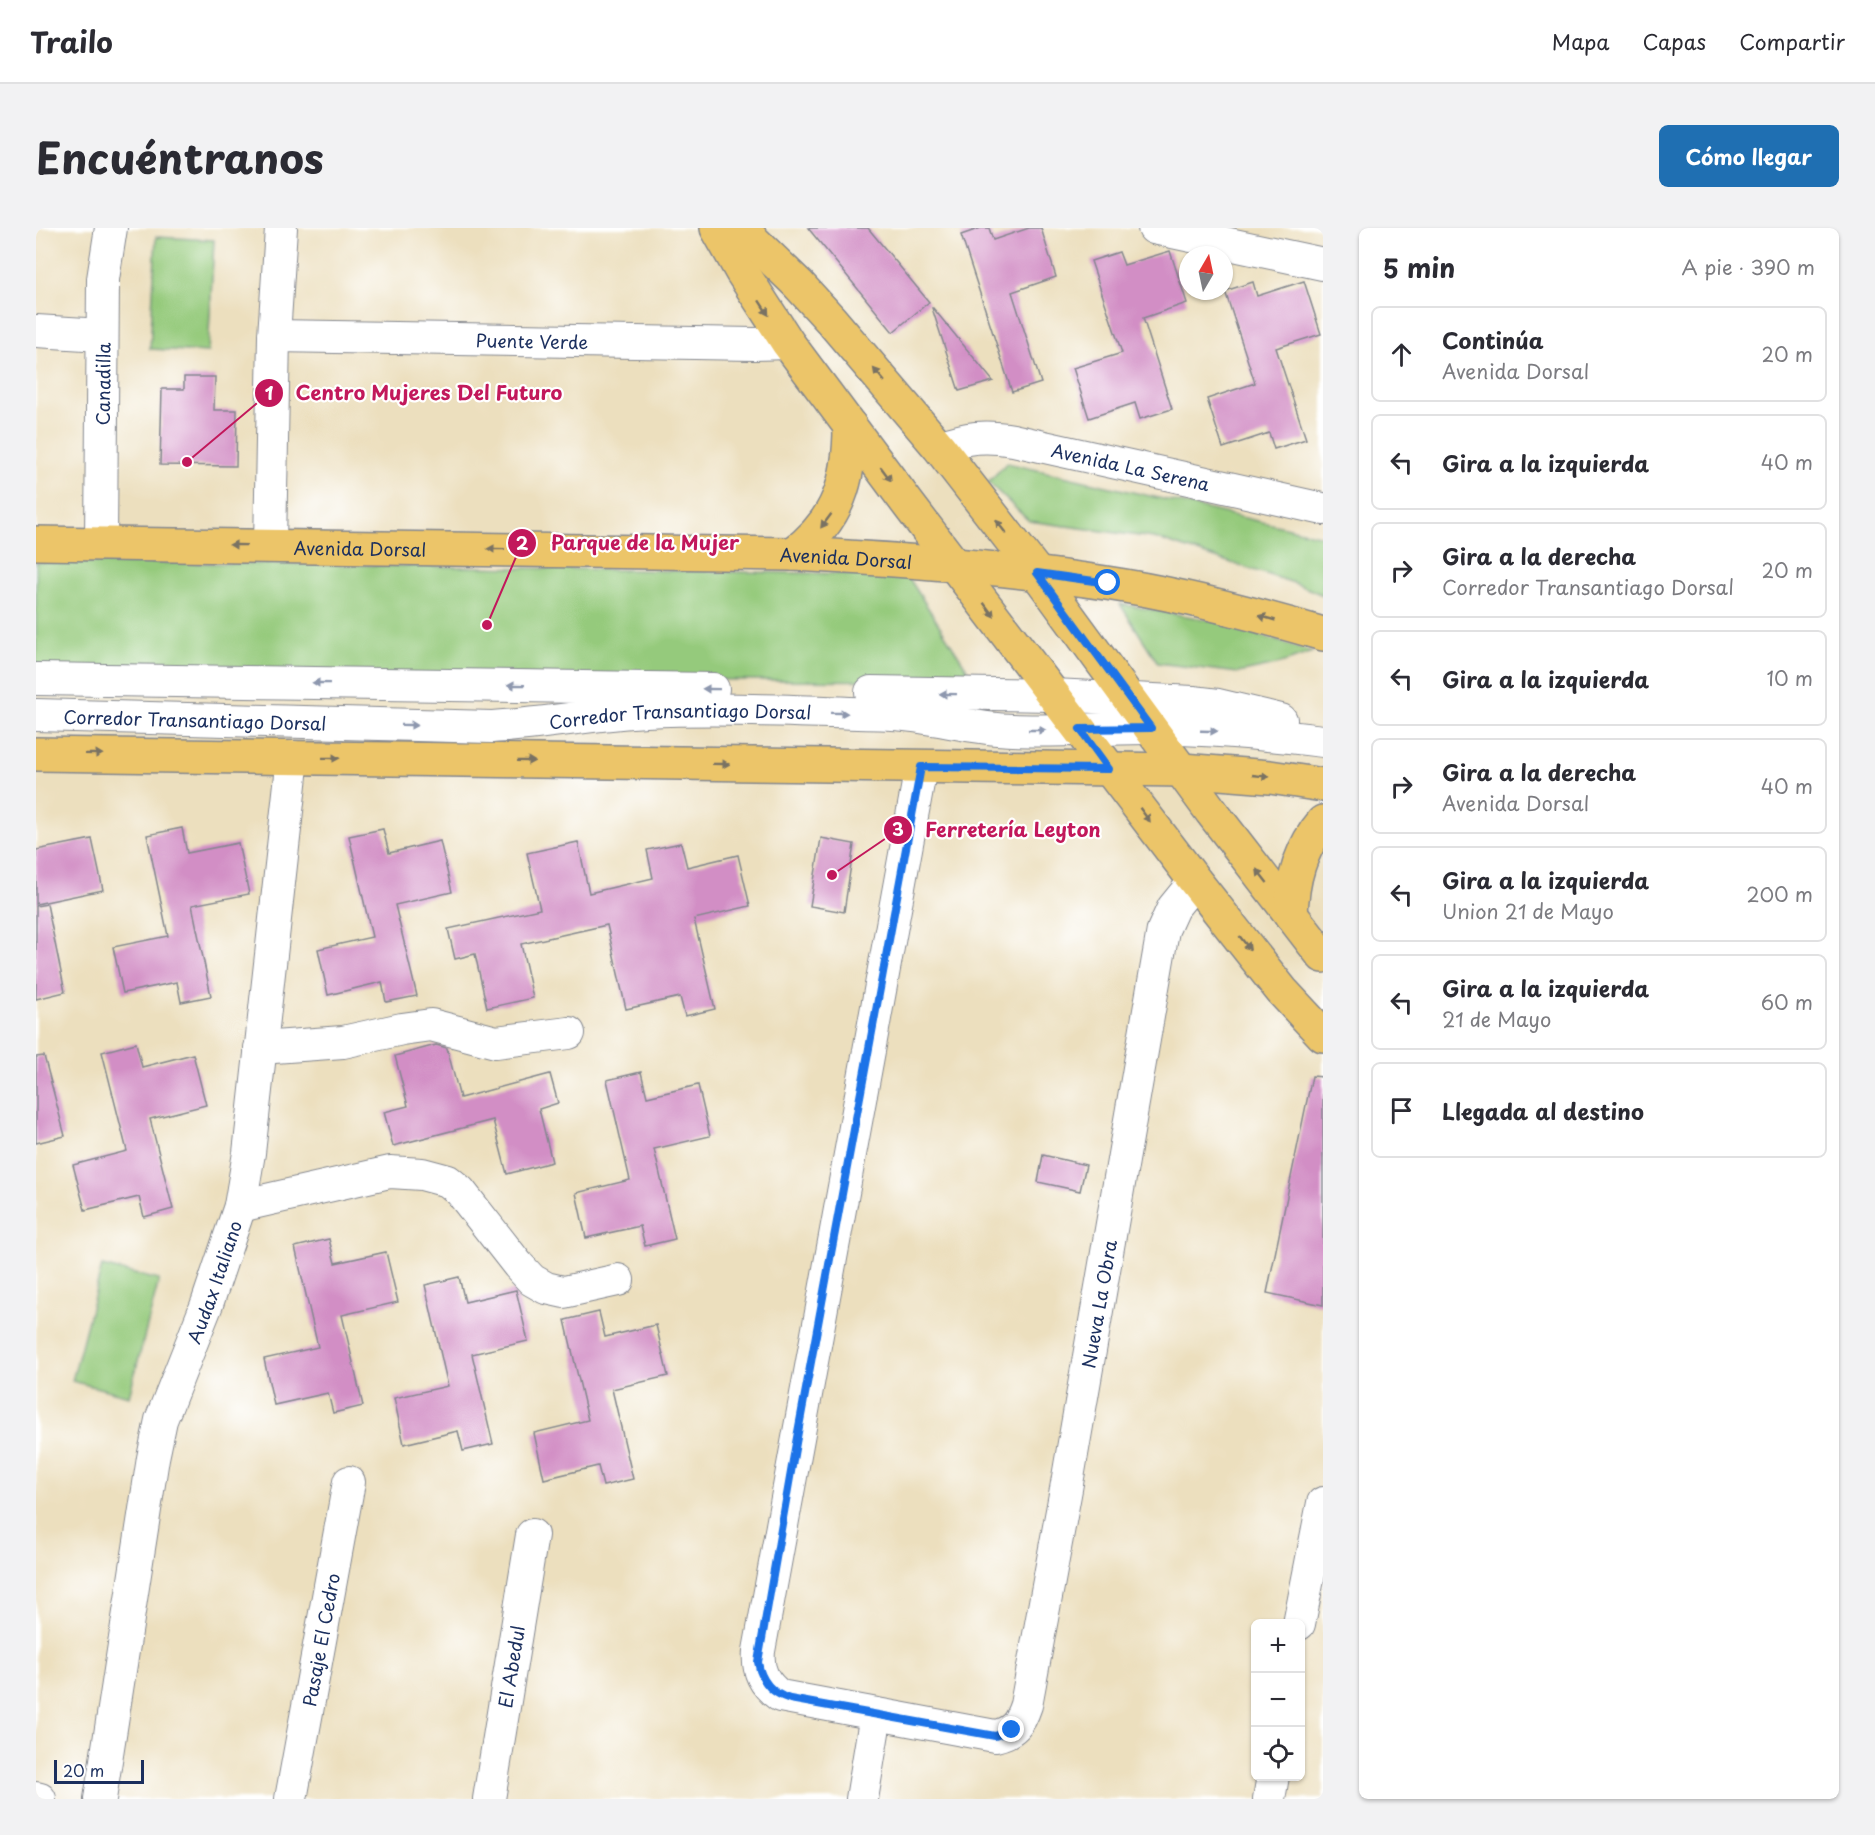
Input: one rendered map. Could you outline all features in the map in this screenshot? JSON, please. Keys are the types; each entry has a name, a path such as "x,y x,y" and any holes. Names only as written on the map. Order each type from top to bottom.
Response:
{"main road":[{"path":"717,228 764,308 850,426 1195,881 1282,991 1323,1035"},
{"path":"740,228 798,284 831,320 939,447 1037,573 1182,771 1323,956"},
{"path":"793,554 822,527 833,513 842,494 849,462 850,426"},
{"name":"Avenida Dorsal","path":"36,543 101,542 793,554 953,563 1108,583 1178,596 1251,613 1323,634"},
{"path":"36,753 1109,769 1248,775 1323,785"},
{"path":"1291,915 1293,884 1297,867 1305,848 1323,822"}],"street":[{"name":"Canadilla","path":"101,542 103,279 111,228"},
{"path":"270,545 274,336 281,228"},
{"path":"1154,228 1226,236 1323,264"},
{"path":"36,332 102,334"},
{"name":"Puente Verde","path":"274,336 788,343"},
{"name":"Avenida La Serena","path":"939,447 957,440 975,437 1014,440 1323,508"},
{"name":"Corredor Transantiago Dorsal","path":"36,679 1054,695 1202,703 1281,720 1323,724"},
{"name":"Corredor Transantiago Dorsal","path":"36,716 492,727 529,725 615,714 686,710 892,714 912,715 994,729 1151,728 1223,731 1323,741"},
{"name":"Audax Italiano","path":"100,1799 151,1469 161,1420 207,1304 240,1206 249,1153 293,757"},
{"path":"862,1799 876,1714 780,1696 765,1682 758,1662 921,767"},
{"name":"Nueva La Obra","path":"876,1714 995,1736 1012,1730 1019,1724 1023,1715 1066,1488 1163,930 1173,908 1195,881"},
{"path":"260,1048 343,1042 431,1025 496,1042 569,1033"},
{"path":"240,1206 390,1172 422,1174 448,1180 460,1191 518,1265 532,1280 546,1288 564,1292 618,1280"},
{"name":"Pasaje El Cedro","path":"291,1799 349,1482"},
{"path":"1308,1615 1323,1503"},
{"name":"El Abedul","path":"489,1799 532,1534"},
{"path":"1269,1799 1272,1781"},
{"path":"36,1798 40,1799"}],"green space":[{"path":"156,237 214,240 208,352 150,349"},
{"path":"1007,463 1323,536 1323,595 1297,584 1154,538 1029,521 988,482"},
{"path":"36,562 301,564 907,575 975,681 103,677 36,674"},
{"path":"1120,604 1214,621 1312,652 1276,665 1238,673 1158,663"},
{"path":"102,1266 159,1280 129,1396 72,1381"}],"building":[{"path":"808,228 868,228 929,302 893,332"},
{"path":"981,228 989,228 993,240 1029,228 1041,228 1056,277 1012,292 1041,383 1012,392 961,235"},
{"path":"1170,251 1179,279 1179,300 1186,300 1187,303 1143,318 1172,409 1140,419 1135,403 1089,418 1073,368 1122,353 1091,261 1119,252 1124,265"},
{"path":"1304,281 1321,334 1276,348 1306,439 1274,449 1269,433 1223,448 1207,399 1255,383 1228,300 1233,300 1233,288 1253,282 1257,296"},
{"path":"933,308 993,381 959,391"},
{"path":"184,377 215,377 214,410 237,410 236,466 160,465 162,389 184,389"},
{"path":"182,828 187,853 238,843 249,894 192,905 211,996 181,1002 177,982 123,993 113,947 168,936 147,835"},
{"path":"383,829 389,853 440,841 452,892 395,905 417,996 386,1002 382,982 328,995 318,949 372,937 349,836"},
{"path":"821,838 854,844 844,912 810,906"},
{"path":"92,839 103,890 36,904 36,850"},
{"path":"578,842 589,893 653,878 647,850 681,843 687,867 738,855 750,906 694,919 715,1009 685,1016 680,997 626,1009 607,925 521,944 533,998 487,1008 475,954 455,959 448,929 540,909 527,853"},
{"path":"47,904 65,992 36,999 36,906"},
{"path":"136,1043 142,1067 193,1054 206,1105 150,1119 173,1209 144,1217 139,1197 85,1210 73,1165 127,1151 102,1052"},
{"path":"436,1045 447,1048 460,1098 550,1074 558,1103 539,1109 552,1162 507,1174 493,1120 393,1146 384,1112 408,1106 395,1056"},
{"path":"44,1056 65,1136 36,1143 36,1057"},
{"path":"641,1072 647,1097 698,1085 710,1136 654,1149 675,1239 645,1246 640,1226 586,1238 576,1193 630,1180 607,1080"},
{"path":"1312,1076 1323,1077 1323,1305 1267,1293"},
{"path":"1043,1155 1086,1165 1080,1191 1038,1182"},
{"path":"329,1239 335,1263 386,1252 398,1302 342,1315 363,1406 333,1413 328,1393 274,1405 264,1359 318,1347 295,1247"},
{"path":"459,1277 465,1302 516,1290 528,1341 472,1354 493,1444 463,1451 458,1431 404,1444 394,1398 448,1386 425,1285"},
{"path":"599,1312 605,1337 656,1325 668,1376 612,1389 633,1479 603,1486 598,1466 544,1479 534,1433 588,1420 565,1320"}],"place":[{"name":"Centro Mujeres Del Futuro","path":"187,462"},
{"name":"Parque de la Mujer","path":"487,625"},
{"name":"Ferretería Leyton","path":"832,875"}],"route":[{"path":"1012,1730 995,1736 790,1699 780,1696 765,1682 758,1662 796,1443 921,767 1109,769 1080,729 1151,728 1037,573 1108,583"}]}
